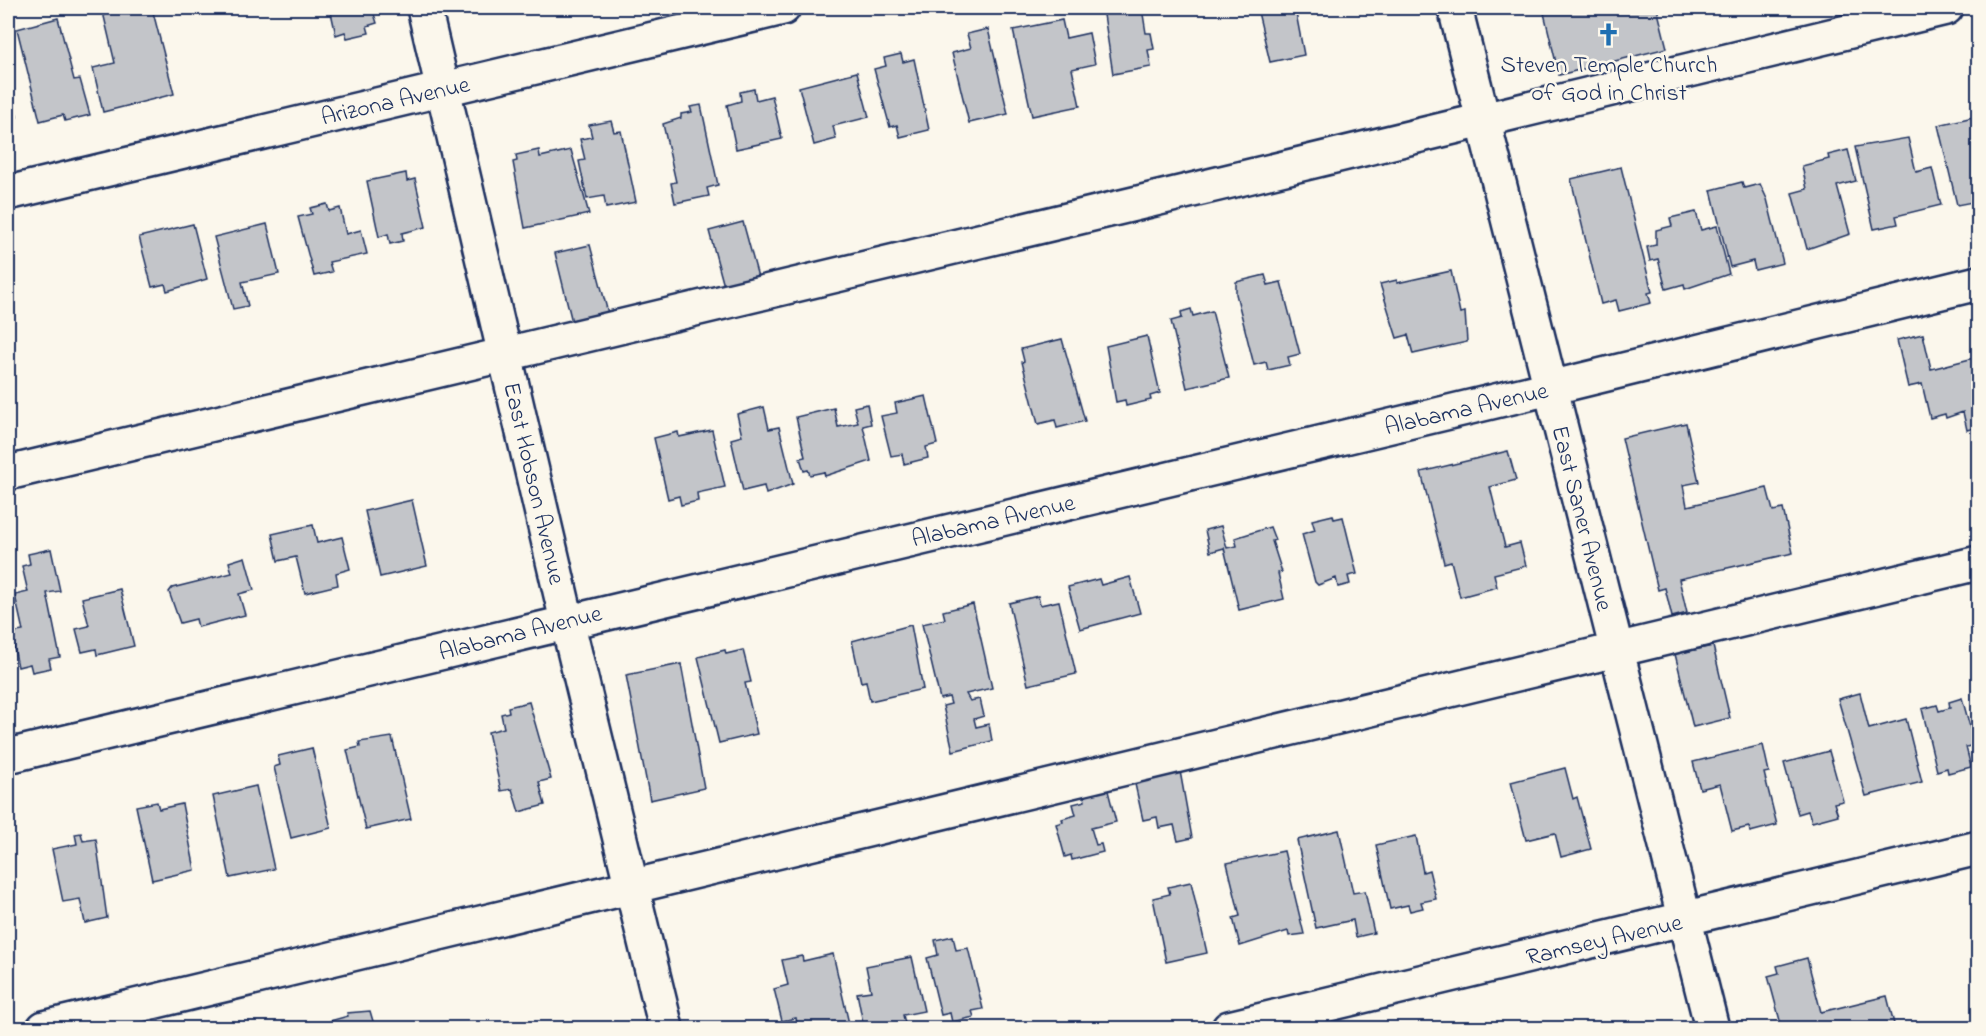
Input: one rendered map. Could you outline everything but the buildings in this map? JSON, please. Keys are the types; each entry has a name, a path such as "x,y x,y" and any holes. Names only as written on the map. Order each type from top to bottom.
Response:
{"street":[{"name":"East Hobson Avenue","path":"424,8 567,621 634,888 666,1029"},
{"name":"Arizona Avenue","path":"8,193 783,8"},
{"name":"East Saner Avenue","path":"1455,8 1712,1029"},
{"path":"8,473 505,352 1483,122 1946,8"},
{"name":"Alabama Avenue","path":"8,756 1550,388 1978,283"},
{"path":"44,1029 1978,563"},
{"name":"Ramsey Avenue","path":"1229,1029 1684,921 1978,848"}],"place":[{"name":"Steven Temple Church of God in Christ","path":"1609,34"}]}
